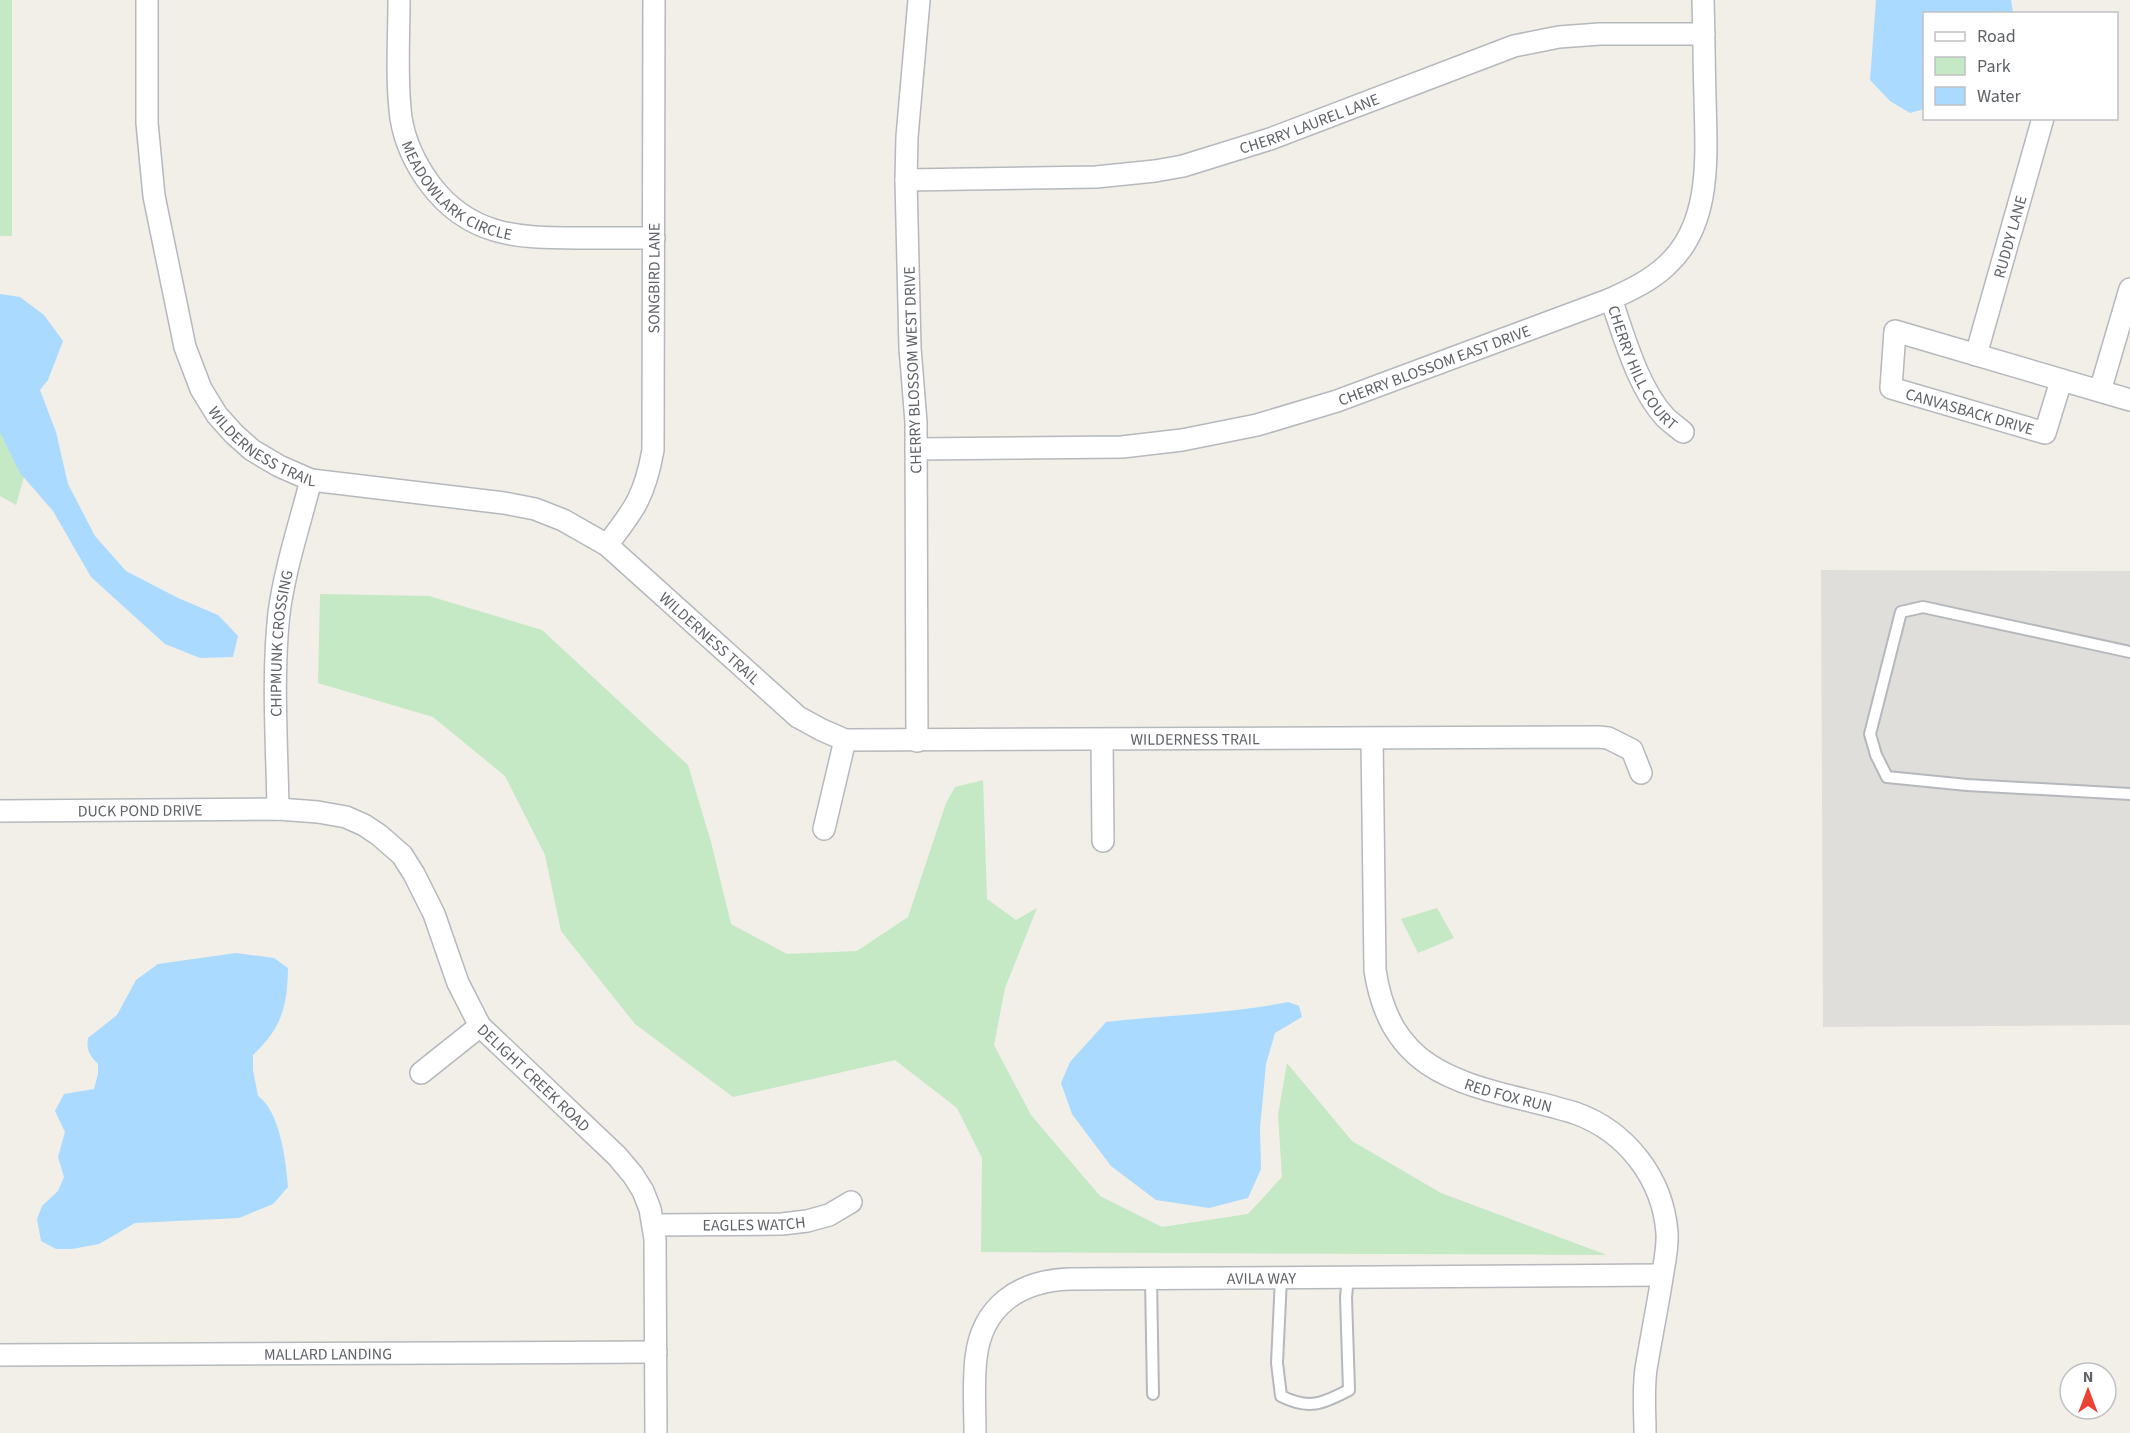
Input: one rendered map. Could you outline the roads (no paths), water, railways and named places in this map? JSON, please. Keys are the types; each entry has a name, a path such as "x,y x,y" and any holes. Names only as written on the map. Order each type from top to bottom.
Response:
{"street":[{"name":"WILDERNESS TRAIL","path":"147,0 147,123 150,170 185,347 192,371 217,415 252,450 279,466 311,480 504,503 525,507 563,520 607,545 798,717 845,740 1608,738 1632,750 1641,773"},
{"name":"MEADOWLARK CIRCLE","path":"399,0 399,92 403,129 416,162 443,200 471,221 506,234 542,238 654,238"},
{"name":"SONGBIRD LANE","path":"607,545 629,517 642,495 649,475 653,450 654,0"},
{"name":"CHERRY BLOSSOM WEST DRIVE","path":"917,741 916,422 909,337 906,180 907,137 919,0"},
{"name":"CHERRY BLOSSOM EAST DRIVE","path":"916,449 1122,447 1182,440 1257,425 1337,400 1611,299 1647,280 1667,266 1687,239 1698,213 1706,170 1703,0"},
{"name":"CHERRY LAUREL LANE","path":"906,180 1096,177 1183,166 1270,139 1514,46 1559,37 1599,34 1704,34"},
{"name":"RUDDY LANE","path":"1976,355 2042,120"},
{"path":"2100,391 2130,289"},
{"name":"CHERRY HILL COURT","path":"1611,299 1637,369 1652,400 1665,417 1683,432"},
{"name":"CANVASBACK DRIVE","path":"2061,381 2044,433 1891,388 1895,331 2130,400"},
{"name":"CHIPMUNK CROSSING","path":"278,809 276,690 279,614 311,480"},
{"name":"RED FOX RUN","path":"1372,739 1375,970 1384,1008 1395,1029 1403,1041 1422,1060 1446,1076 1591,1119 1607,1128 1626,1143 1650,1175 1659,1195 1667,1241 1646,1372 1645,1433"},
{"path":"824,830 845,740"},
{"path":"1102,740 1103,841"},
{"name":"DUCK POND DRIVE","path":"0,811 278,809"},
{"name":"DELIGHT CREEK ROAD","path":"278,809 345,817 372,830 392,844 414,874 434,914 458,983 480,1026 617,1156 643,1191 654,1225 656,1433"},
{"path":"421,1073 480,1026"},
{"name":"EAGLES WATCH","path":"654,1225 782,1224 829,1215 851,1202"},
{"name":"AVILA WAY","path":"975,1433 975,1373 979,1342 991,1317 1011,1296 1036,1283 1050,1280 1662,1275"},
{"name":"MALLARD LANDING","path":"0,1354 656,1352"}],"lane":[{"path":"2130,651 1923,607 1901,612 1870,734 1876,755 1887,777 1967,786 2130,794"},
{"path":"1281,1278 1278,1363 1281,1396 1296,1404 1305,1404 1323,1403 1349,1390 1346,1297 1348,1277"},
{"path":"1151,1279 1153,1394"}],"water":[{"path":"1876,0 2011,0 2013,12 1923,12 1923,109 1910,113 1890,101 1870,80"},
{"path":"0,294 20,297 44,315 63,341 48,380 40,390 56,432 68,484 95,536 126,571 178,598 218,615 238,636 233,657 200,658 165,644 91,577 53,511 20,473 0,432"},
{"path":"236,953 274,958 288,968 286,995 281,1016 271,1035 253,1055 253,1070 258,1096 266,1103 277,1125 286,1164 288,1187 273,1204 239,1218 135,1223 99,1244 72,1249 56,1249 41,1241 37,1219 42,1206 58,1191 64,1177 58,1157 65,1132 55,1111 64,1094 94,1089 98,1074 98,1064 88,1049 88,1038 117,1015 136,980 158,964"},
{"path":"1288,1002 1299,1006 1302,1017 1275,1033 1266,1064 1260,1128 1261,1169 1248,1198 1209,1208 1156,1200 1111,1166 1072,1114 1061,1083 1070,1062 1106,1022 1220,1012"}]}
